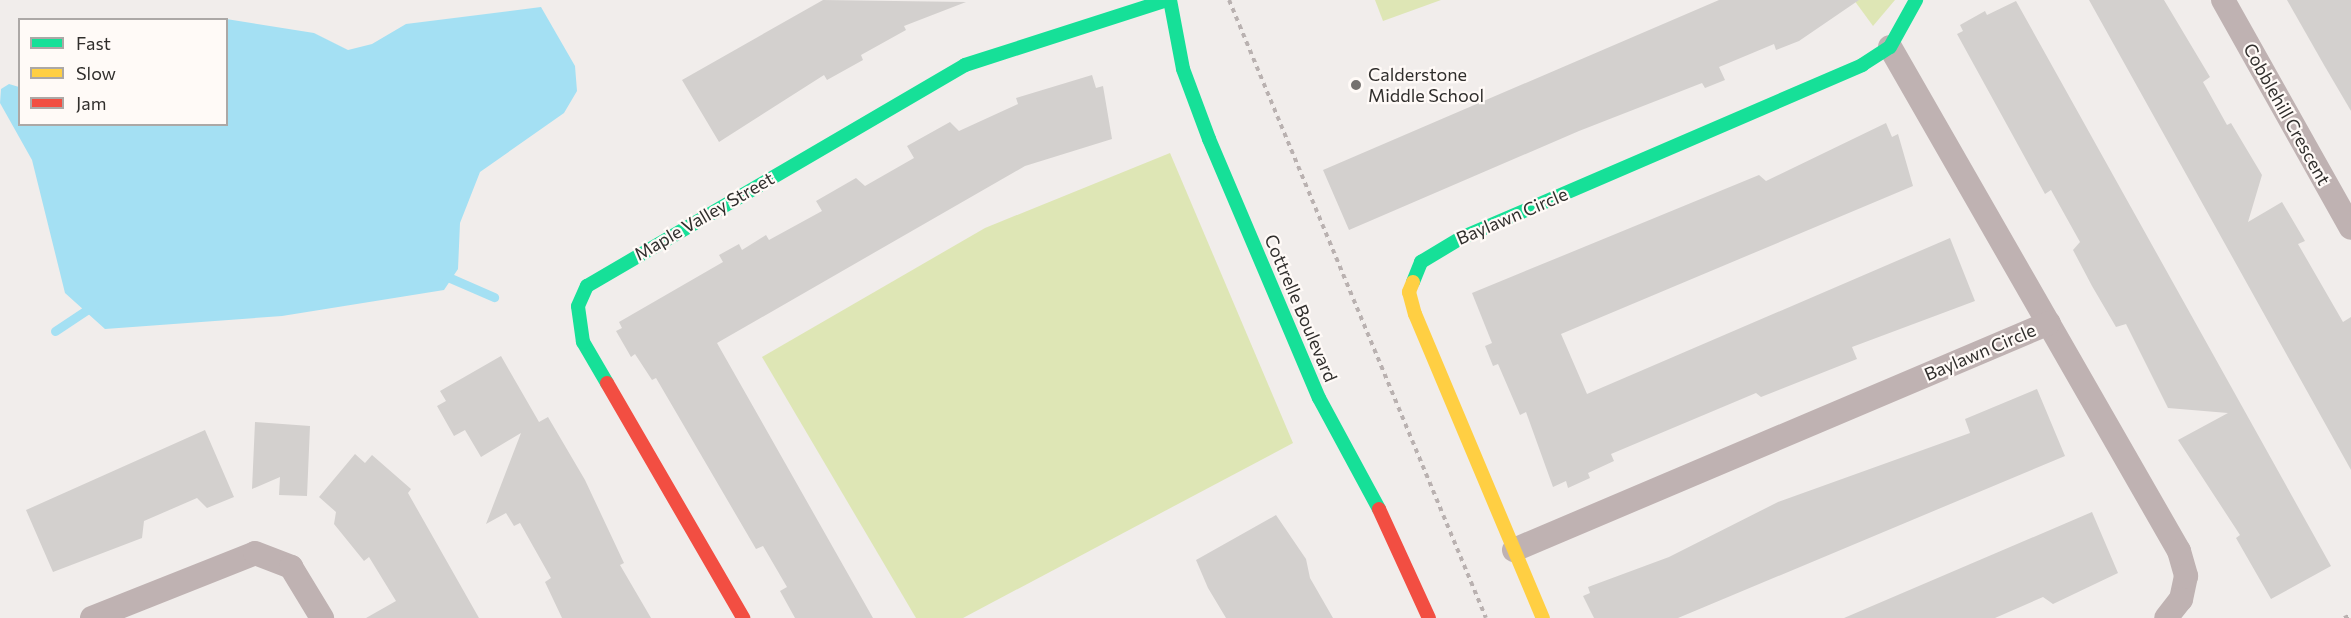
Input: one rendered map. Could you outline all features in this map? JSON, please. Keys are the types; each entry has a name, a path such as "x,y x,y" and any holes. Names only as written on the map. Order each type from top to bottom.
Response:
{"street":[{"name":"Maple Valley Street","path":"743,618 583,342 578,306 587,286 965,65 1169,0"},
{"name":"Cottrelle Boulevard","path":"1169,0 1183,69 1209,139 1319,398 1353,454 1429,618"},
{"path":"1890,47 1916,0"},
{"name":"Cobblehill Crescent","path":"2223,0 2351,228"},
{"name":"Baylawn Circle","path":"1543,618 1411,303 1411,282 1421,262 1461,237 1821,85 1890,47 2179,551 2184,588 2166,618"},
{"name":"Baylawn Circle","path":"1514,550 2049,323"},
{"path":"92,618 255,554 291,567 322,618"}],"path":[{"path":"1228,0 1486,618"},
{"path":"2344,618 2351,615"}],"green space":[{"path":"1375,0 1441,0 1383,21"},
{"path":"1854,0 1895,0 1873,26"},
{"path":"1170,153 1293,443 963,618 916,618 762,357 985,228"}],"water":[{"path":"541,7 575,66 577,91 564,113 480,172 460,223 458,269 444,290 282,316 105,329 65,293 32,160 0,103 1,89 9,84 18,87 18,126 228,126 228,19 314,33 348,50 372,44 406,24"}],"building":[{"path":"823,0 966,2 904,26 906,30 861,55 863,60 827,80 824,75 719,142 682,80"},
{"path":"1719,0 1859,0 1799,41 1776,50 1774,44 1719,67 1725,80 1705,88 1702,83 1579,131 1349,230 1323,170"},
{"path":"2089,0 2164,0 2210,77 2203,82 2227,125 2231,123 2262,175 2248,222 2282,202 2305,241 2298,244 2343,322 2351,317 2351,470"},
{"path":"2287,0 2351,0 2351,111 2324,65"},
{"path":"2016,1 2331,566 2271,599 2236,538 2240,535 2178,440 2228,413 2168,408 2126,324 2116,327 2092,286 2073,250 2080,242 2051,190 2045,194 1957,34 1963,31 1960,25 1985,11 1987,15"},
{"path":"1092,75 1096,88 1103,86 1112,139 1025,166 717,343 873,618 795,618 780,591 787,587 763,546 756,549 656,378 652,380 635,354 631,357 616,331 622,328 619,322 723,262 719,255 739,244 742,250 766,235 769,240 822,211 816,201 856,178 865,186 914,158 907,146 950,122 959,131 1018,104 1016,98"},
{"path":"1886,123 1892,137 1898,134 1913,186 1561,334 1587,394 1950,238 1975,301 1852,347 1857,359 1761,397 1756,393 1611,454 1614,461 1588,473 1590,478 1568,488 1566,481 1553,487 1526,412 1520,415 1498,364 1493,366 1485,346 1492,343 1472,293 1759,175 1766,181"},
{"path":"501,356 539,422 548,417 585,480 624,563 620,565 651,618 562,618 545,582 551,578 520,523 514,526 506,513 486,524 521,433 481,457 465,430 454,436 437,406 446,401 440,391"},
{"path":"2037,389 2065,456 1678,618 1594,618 1583,596 1590,593 1588,587 1669,557 1778,502 1970,433 1965,419"},
{"path":"255,422 310,426 307,496 279,495 280,477 252,489"},
{"path":"205,430 234,497 207,508 197,498 144,521 142,538 53,572 26,510"},
{"path":"355,454 365,463 372,455 411,489 408,493 479,618 366,618 396,601 369,557 364,561 334,524 336,512 319,497"},
{"path":"2092,512 2118,573 2053,604 2043,597 1995,618 1844,618"},
{"path":"1276,515 1306,559 1310,578 1333,618 1226,618 1208,588 1196,560"}],"waterway":[{"path":"441,274 494,297"},
{"path":"55,331 94,305"}],"traffic: fast":[{"path":"607,383 583,342 578,306 587,286 965,65 1167,0"},
{"path":"1170,0 1183,69 1209,139 1319,398 1379,509"},
{"path":"1413,282 1421,262 1461,238 1862,65 1890,47 1916,0"}],"traffic: slow":[{"path":"1413,282 1409,292 1415,314 1543,618"}],"traffic: jam":[{"path":"607,383 743,618"},
{"path":"1379,509 1429,618"}],"place":[{"name":"Calderstone Middle School","path":"1356,85"}]}
